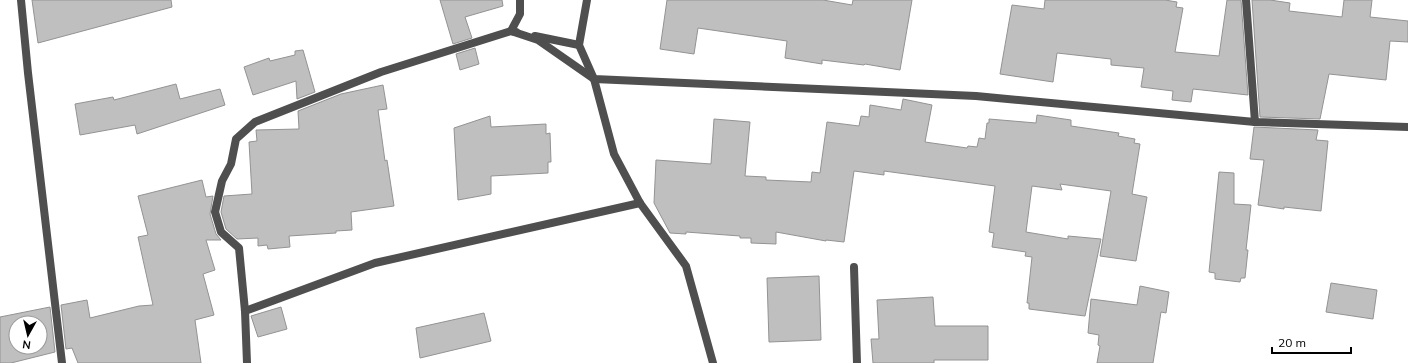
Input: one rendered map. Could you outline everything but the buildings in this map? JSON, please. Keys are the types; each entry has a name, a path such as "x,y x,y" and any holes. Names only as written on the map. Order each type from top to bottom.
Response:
{"street":[{"path":"21,0 28,73 62,363"},
{"path":"511,31 520,14 520,0"},
{"path":"587,0 579,45 594,79 614,154 640,203 686,266 713,363"},
{"path":"1246,0 1255,122"},
{"path":"511,31 538,40 594,79 976,96 1255,122 1408,127"},
{"path":"247,363 245,311 239,248 221,232 215,212 222,181 231,164 236,139 255,122 381,72 511,31 579,45"},
{"path":"245,311 375,263 640,203"},
{"path":"854,267 857,363"}]}
